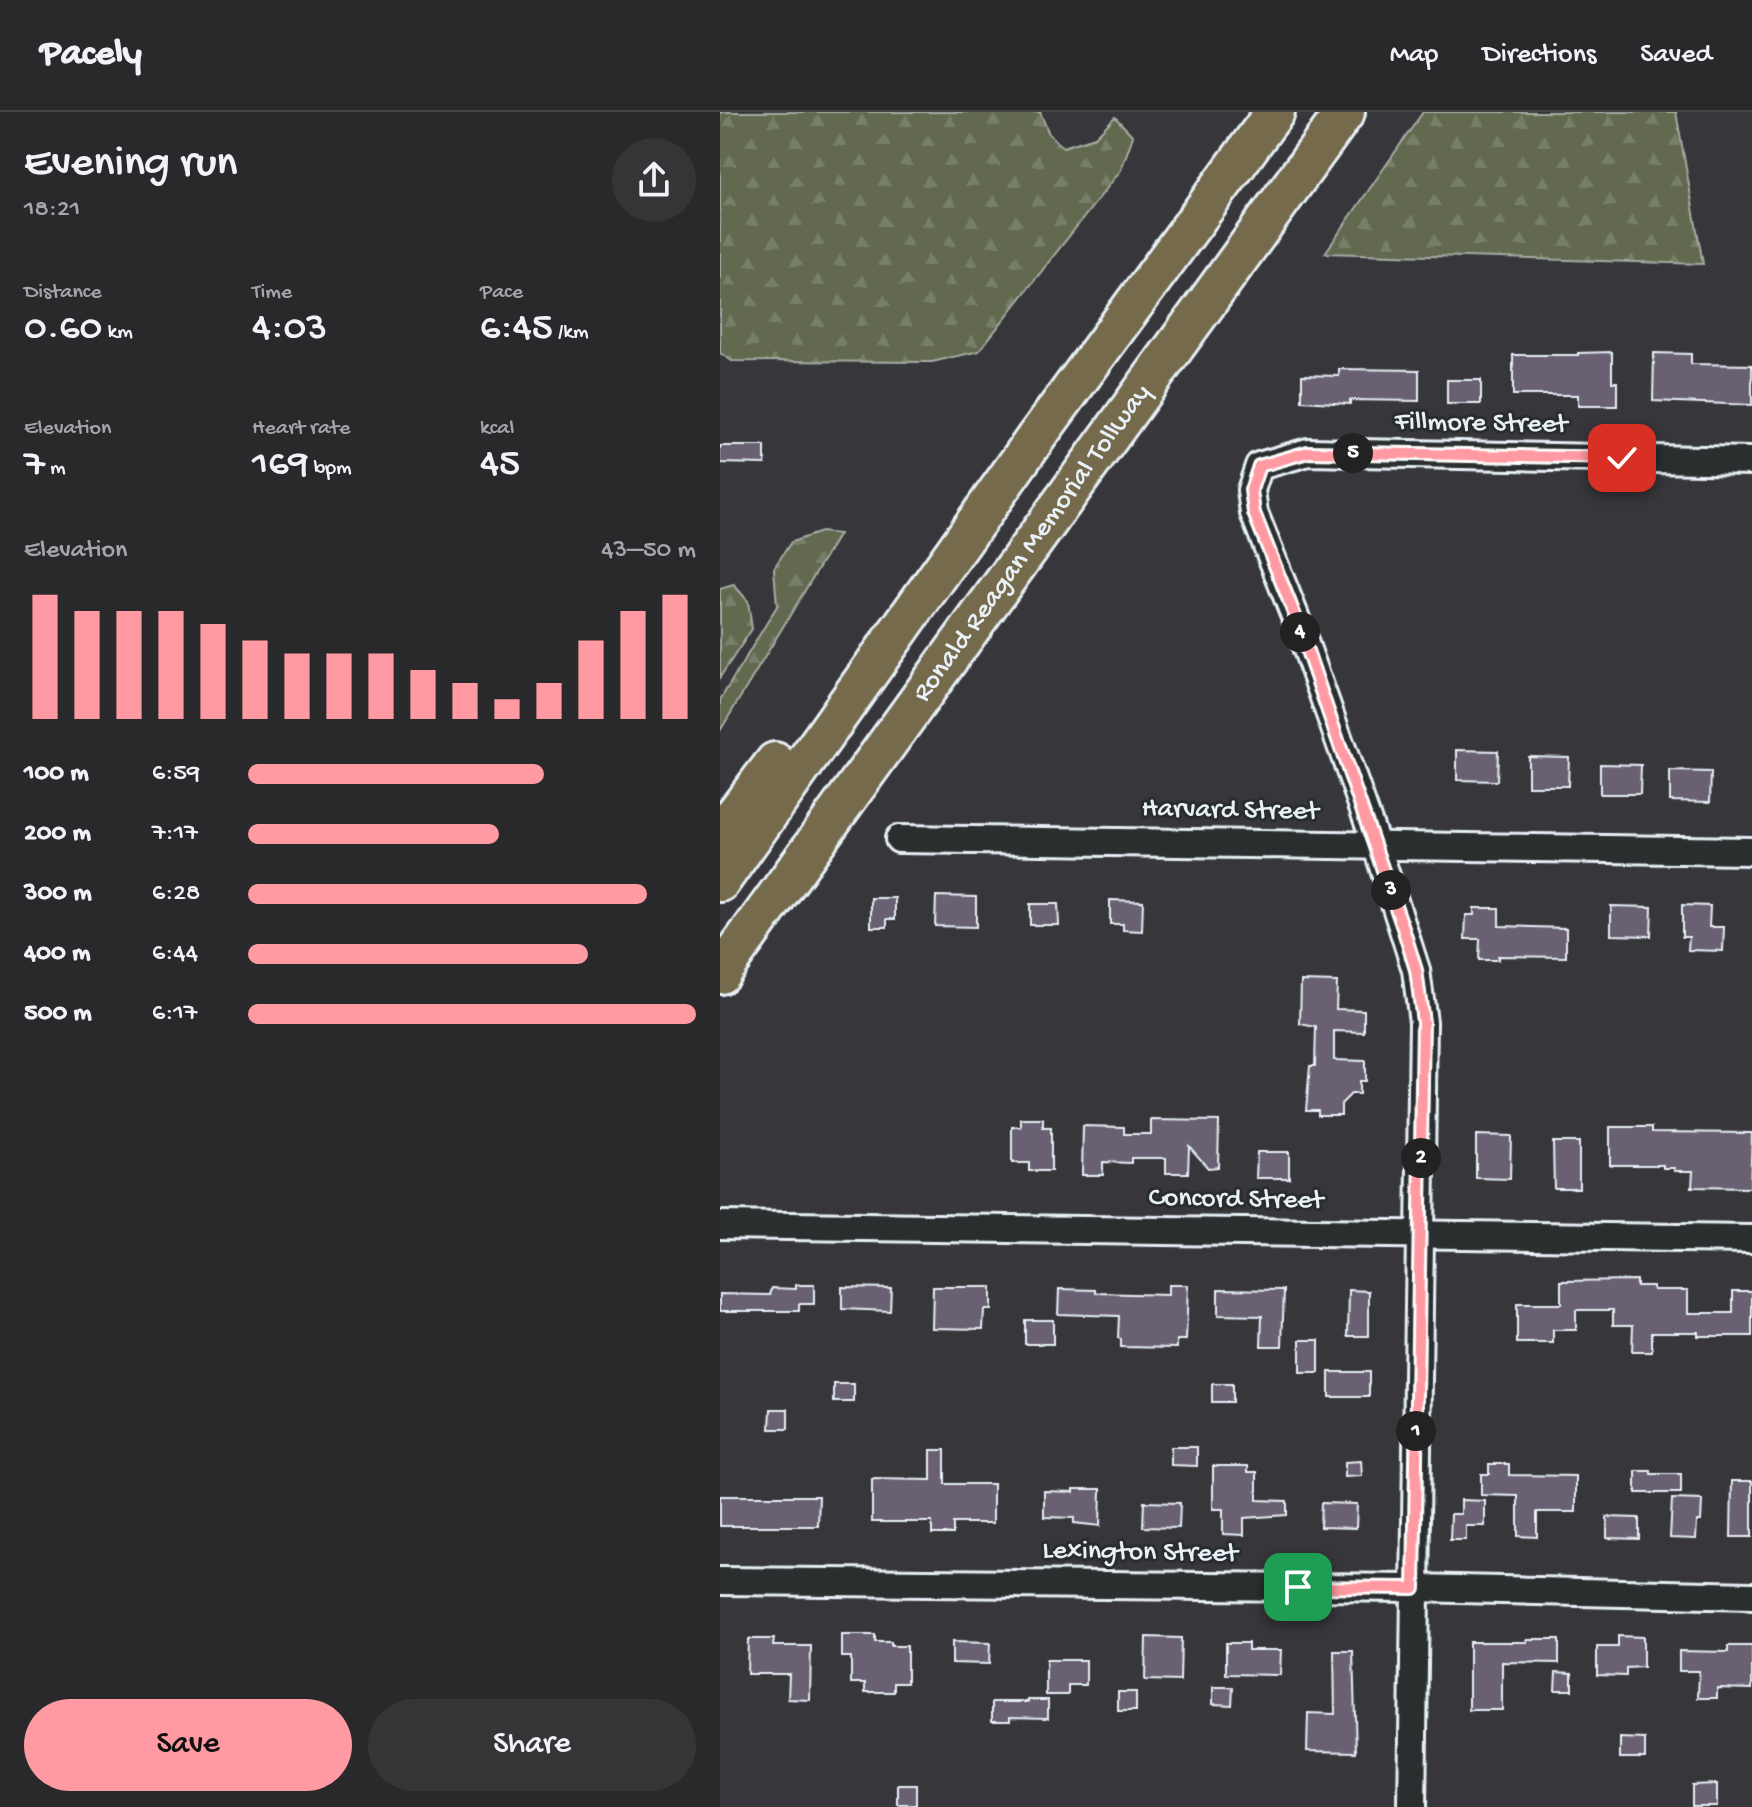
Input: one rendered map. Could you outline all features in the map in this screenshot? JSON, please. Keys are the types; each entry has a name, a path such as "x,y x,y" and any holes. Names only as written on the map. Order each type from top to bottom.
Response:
{"highway":[{"name":"Ronald Reagan Memorial Tollway","path":"720,882 1035,439 1275,112"},
{"name":"Ronald Reagan Memorial Tollway","path":"720,974 1345,112"},
{"path":"720,834 822,700 1035,439"}],"street":[{"name":"Fillmore Street","path":"1376,844 1295,616 1254,513 1251,490 1259,466 1308,452 1752,461"},
{"name":"Harvard Street","path":"899,839 1752,851"},
{"path":"1376,844 1416,970 1423,1022 1412,1807"},
{"name":"Concord Street","path":"720,1225 1752,1239"},
{"name":"Lexington Street","path":"720,1581 1414,1588 1752,1596"}],"green space":[{"path":"720,112 1040,112 1049,134 1063,147 1095,137 1115,117 1133,136 1121,170 979,351 932,362 732,361 720,353"},
{"path":"1423,112 1676,112 1703,264 1325,253"},
{"path":"821,532 839,534 720,731 720,700 777,606 774,568 791,542"},
{"path":"734,585 748,601 752,629 720,677 720,589"}],"building":[{"path":"1612,352 1612,382 1617,382 1617,406 1578,406 1578,395 1513,395 1513,355"},
{"path":"1654,353 1691,354 1691,364 1752,365 1752,405 1653,401"},
{"path":"1339,369 1419,370 1419,401 1350,400 1350,404 1302,401 1302,375 1339,376"},
{"path":"1447,380 1481,380 1481,404 1447,404"},
{"path":"720,446 765,446 765,464 720,463"},
{"path":"1457,750 1498,751 1497,781 1457,780"},
{"path":"1528,756 1569,757 1568,786 1528,786"},
{"path":"1600,764 1641,765 1640,794 1600,794"},
{"path":"1670,771 1711,772 1710,802 1670,801"},
{"path":"936,896 976,897 976,927 935,926"},
{"path":"871,898 895,898 895,919 887,919 887,927 871,927"},
{"path":"1110,900 1143,901 1142,931 1123,930 1123,924 1110,924"},
{"path":"1030,904 1058,904 1059,925 1030,925"},
{"path":"1682,905 1710,906 1709,927 1724,927 1723,951 1688,950 1689,937 1682,937"},
{"path":"1611,906 1652,907 1651,936 1611,935"},
{"path":"1474,908 1499,908 1499,926 1566,928 1566,957 1498,956 1498,960 1479,960 1480,939 1465,939 1466,915 1474,915"},
{"path":"1301,981 1337,982 1336,1009 1364,1010 1364,1032 1334,1031 1334,1060 1365,1061 1365,1081 1359,1081 1359,1094 1351,1094 1341,1104 1341,1115 1318,1115 1318,1110 1306,1110 1310,1066 1315,1066 1316,1027 1300,1024"},
{"path":"1021,1119 1043,1119 1043,1128 1051,1128 1051,1171 1029,1171 1029,1163 1012,1163 1012,1127 1021,1127"},
{"path":"1151,1120 1219,1121 1218,1167 1208,1168 1189,1146 1188,1173 1166,1173 1166,1158 1131,1158 1131,1163 1103,1162 1103,1175 1082,1175 1083,1126 1124,1127 1124,1134 1151,1134"},
{"path":"1610,1127 1652,1127 1652,1132 1752,1133 1750,1188 1692,1187 1693,1171 1674,1171 1674,1168 1663,1168 1663,1165 1610,1165"},
{"path":"1476,1135 1511,1136 1510,1179 1476,1178"},
{"path":"1553,1142 1579,1142 1579,1188 1554,1188"},
{"path":"1257,1152 1289,1152 1289,1178 1256,1178"},
{"path":"1636,1280 1636,1286 1653,1286 1653,1290 1688,1290 1688,1313 1733,1313 1733,1291 1752,1291 1752,1336 1652,1332 1652,1352 1632,1352 1633,1325 1613,1325 1613,1310 1576,1310 1576,1330 1553,1330 1553,1343 1517,1343 1517,1304 1561,1304 1561,1281"},
{"path":"796,1285 814,1285 814,1304 799,1304 799,1311 720,1311 720,1294 770,1295 772,1288 796,1289"},
{"path":"1168,1285 1188,1285 1186,1340 1177,1340 1177,1348 1121,1347 1121,1339 1118,1338 1119,1316 1058,1314 1059,1289 1168,1295"},
{"path":"842,1287 891,1288 890,1311 842,1309"},
{"path":"933,1287 991,1287 991,1310 984,1310 983,1329 932,1328"},
{"path":"1218,1289 1284,1290 1282,1346 1261,1346 1262,1316 1218,1315"},
{"path":"1349,1290 1369,1291 1369,1336 1348,1336"},
{"path":"1025,1320 1053,1320 1053,1344 1025,1344"},
{"path":"1300,1340 1319,1340 1319,1373 1300,1373"},
{"path":"1329,1372 1369,1372 1369,1397 1329,1397"},
{"path":"834,1384 854,1384 854,1402 834,1402"},
{"path":"1212,1384 1232,1384 1232,1402 1212,1402"},
{"path":"771,1409 788,1409 788,1429 770,1429"},
{"path":"1171,1447 1197,1447 1197,1466 1171,1465"},
{"path":"931,1450 945,1450 945,1484 993,1484 993,1523 953,1523 953,1534 932,1534 932,1522 872,1522 872,1479 931,1480"},
{"path":"1361,1461 1362,1476 1345,1477 1345,1462"},
{"path":"1489,1464 1509,1464 1509,1475 1576,1476 1576,1512 1537,1512 1537,1537 1518,1536 1518,1496 1481,1495 1481,1474 1489,1474"},
{"path":"1213,1466 1248,1466 1248,1472 1257,1472 1257,1500 1287,1501 1287,1515 1244,1518 1244,1535 1223,1534 1223,1509 1213,1509"},
{"path":"1636,1471 1681,1474 1681,1493 1636,1493"},
{"path":"1732,1481 1752,1481 1752,1537 1731,1537"},
{"path":"1074,1489 1101,1489 1100,1526 1074,1523 1074,1518 1044,1517 1044,1491 1074,1492"},
{"path":"720,1496 819,1496 818,1526 720,1526"},
{"path":"1672,1499 1702,1500 1696,1539 1670,1538"},
{"path":"1461,1500 1485,1501 1485,1526 1466,1526 1466,1540 1450,1540 1451,1514 1461,1514"},
{"path":"1144,1502 1180,1503 1179,1528 1143,1527"},
{"path":"1321,1503 1357,1504 1356,1528 1320,1527"},
{"path":"1607,1517 1639,1518 1639,1539 1607,1538"},
{"path":"842,1635 875,1635 875,1642 907,1646 907,1683 894,1683 894,1692 865,1692 865,1683 851,1683 851,1657 842,1657"},
{"path":"1618,1636 1643,1637 1643,1667 1626,1668 1626,1676 1597,1675 1597,1647 1618,1647"},
{"path":"1146,1637 1181,1638 1180,1681 1145,1680"},
{"path":"748,1639 774,1639 773,1646 811,1646 810,1700 788,1699 789,1674 747,1674"},
{"path":"1527,1639 1559,1639 1559,1663 1502,1662 1502,1710 1469,1710 1469,1642 1527,1642"},
{"path":"952,1642 990,1643 989,1664 952,1663"},
{"path":"1226,1643 1248,1643 1248,1650 1281,1650 1280,1675 1226,1674"},
{"path":"1728,1646 1752,1646 1752,1689 1717,1688 1717,1698 1698,1698 1699,1671 1679,1671 1679,1651 1728,1652"},
{"path":"1334,1651 1353,1651 1356,1752 1307,1751 1308,1713 1335,1714"},
{"path":"1046,1660 1086,1660 1086,1685 1068,1685 1068,1695 1046,1695"},
{"path":"1556,1672 1572,1673 1572,1690 1555,1690"},
{"path":"1213,1687 1233,1687 1232,1705 1213,1704"},
{"path":"1118,1692 1136,1692 1136,1711 1118,1711"},
{"path":"1048,1700 1048,1718 1010,1717 1010,1721 992,1721 992,1702"},
{"path":"1620,1738 1645,1739 1645,1758 1620,1758"},
{"path":"1717,1784 1717,1806 1692,1806 1692,1785"},
{"path":"898,1785 916,1785 916,1805 898,1805"}],"route":[{"path":"1298,1587 1414,1588 1423,1022 1416,970 1376,844 1295,616 1254,513 1251,490 1259,466 1308,452 1622,458"}]}
